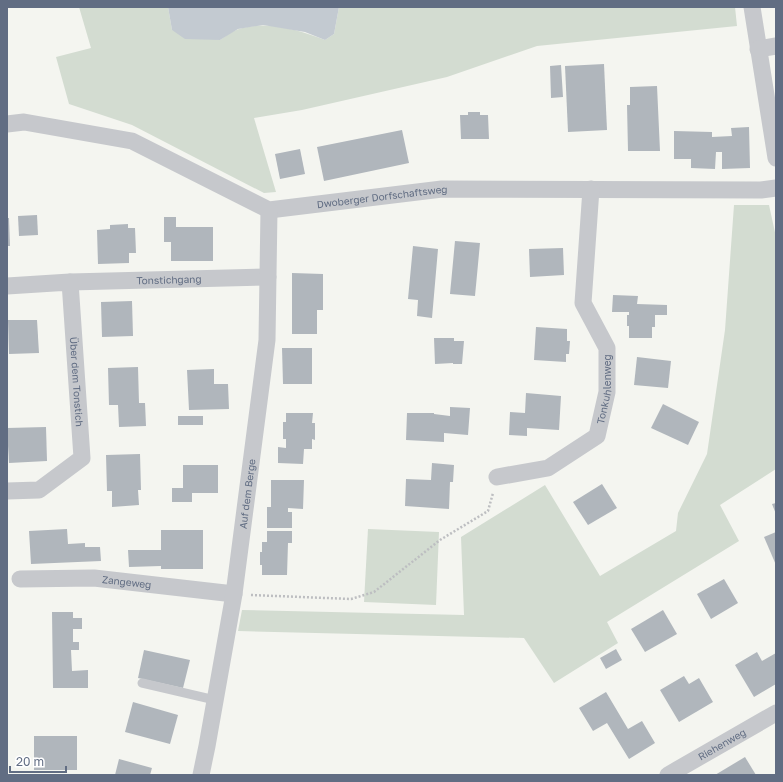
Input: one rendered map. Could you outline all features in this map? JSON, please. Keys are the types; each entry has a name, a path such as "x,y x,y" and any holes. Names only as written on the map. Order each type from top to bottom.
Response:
{"street":[{"path":"752,7 776,158"},
{"path":"758,49 776,46"},
{"path":"7,124 24,122 132,141 269,210"},
{"name":"Dwoberger Dorfschaftsweg","path":"269,210 442,189 761,190 776,188"},
{"name":"Tonkuhlenweg","path":"498,477 548,468 597,436 607,392 607,348 584,303 591,189"},
{"name":"Auf dem Berge","path":"201,775 234,594 267,340 269,210"},
{"name":"Tonstichgang","path":"70,282 268,277"},
{"path":"7,286 70,282"},
{"name":"Über dem Tonstich","path":"7,491 40,490 82,458 70,282"},
{"name":"Zangeweg","path":"20,580 94,578 234,594"},
{"name":"Riehenweg","path":"668,775 776,713"}],"lane":[{"path":"142,683 215,700"}],"path":[{"path":"234,594 352,599 374,592 440,540 488,511 498,477"}],"shaded area":[{"path":"79,7 168,7 172,30 220,40 236,30 250,26 272,26 283,27 325,40 334,34 339,7 735,7 737,26 537,46 447,77 302,110 254,118 276,192 264,193 132,125 69,104 56,57 91,48"},
{"path":"168,7 339,7 334,34 325,40 305,32 263,25 238,29 220,40 185,39 172,30"},
{"path":"734,205 769,205 776,237 776,469 720,505 739,541 607,622 618,643 554,683 524,638 238,631 242,610 464,615 461,537 545,485 600,576 676,531 678,513 707,454 725,330"},
{"path":"368,529 439,532 436,605 364,602"}],"building":[{"path":"604,64 607,130 568,132 565,66"},
{"path":"561,65 563,97 551,98 550,66"},
{"path":"657,86 660,151 628,151 627,105 630,105 630,87"},
{"path":"468,112 480,112 480,115 488,115 489,139 461,139 460,115 468,115"},
{"path":"749,127 750,168 722,169 722,152 716,152 715,169 691,168 691,159 674,159 674,131 712,132 712,137 732,136 731,128"},
{"path":"402,130 409,163 324,181 317,147"},
{"path":"300,149 305,174 280,179 275,154"},
{"path":"37,215 38,235 19,236 18,216"},
{"path":"164,217 176,217 176,227 213,227 213,261 171,261 171,242 164,242"},
{"path":"7,218 9,218 10,246 7,246"},
{"path":"128,224 128,228 135,228 136,253 129,253 129,263 98,264 97,230 110,229 110,225"},
{"path":"455,241 480,243 475,296 450,294"},
{"path":"413,246 438,249 432,318 417,316 418,300 408,299"},
{"path":"563,248 564,275 530,277 529,249"},
{"path":"292,273 323,274 323,310 317,310 317,334 292,334"},
{"path":"613,295 638,296 637,304 667,305 667,315 655,315 655,327 652,327 652,338 629,338 627,315 629,315 629,312 612,312"},
{"path":"132,301 133,336 102,337 101,302"},
{"path":"8,320 37,320 39,353 9,354"},
{"path":"536,327 567,329 567,341 570,341 569,354 566,354 566,362 534,360"},
{"path":"434,338 454,338 454,341 464,341 462,364 435,364"},
{"path":"282,348 312,348 312,384 283,384"},
{"path":"637,357 671,361 668,388 634,385"},
{"path":"138,367 139,403 145,403 146,426 119,427 118,405 109,405 108,368"},
{"path":"214,369 214,384 228,384 229,409 189,410 187,370"},
{"path":"526,393 561,396 559,430 527,428 527,436 509,435 510,412 525,413"},
{"path":"663,404 699,422 688,445 651,428"},
{"path":"450,407 470,408 468,435 444,433 444,442 406,440 407,413 434,413 450,416"},
{"path":"286,413 313,413 312,423 315,423 315,440 312,439 312,449 304,449 303,464 278,463 278,447 286,448 286,439 283,439 283,422 286,422"},
{"path":"178,416 203,416 203,425 178,425"},
{"path":"46,427 47,461 9,463 7,428"},
{"path":"140,454 141,490 138,490 139,505 112,507 112,491 107,491 106,455"},
{"path":"432,463 454,465 453,482 450,482 449,509 405,506 406,479 431,480"},
{"path":"183,465 218,465 218,493 192,493 192,502 172,502 172,488 183,488"},
{"path":"271,480 304,480 303,509 288,508 288,512 292,512 292,528 267,528 267,507 271,507"},
{"path":"602,484 617,508 588,525 573,502"},
{"path":"776,503 776,514 772,504"},
{"path":"67,529 68,544 85,543 85,547 100,547 101,561 31,564 29,531"},
{"path":"161,530 203,530 203,569 161,569 161,566 129,567 128,550 161,550"},
{"path":"267,531 292,531 292,543 288,543 287,575 262,575 260,552 262,552 262,542 267,542"},
{"path":"776,532 776,565 764,537"},
{"path":"724,579 738,603 711,619 697,594"},
{"path":"663,610 677,634 645,652 631,629"},
{"path":"52,612 73,612 73,618 82,618 82,629 73,629 73,642 79,642 79,650 71,650 72,671 88,670 88,688 53,688"},
{"path":"616,649 622,660 606,669 600,658"},
{"path":"144,650 190,660 183,688 138,678"},
{"path":"757,652 762,661 776,653 776,684 754,697 735,665"},
{"path":"684,676 689,684 699,678 713,702 679,722 660,690"},
{"path":"606,692 628,729 642,721 655,743 629,759 607,723 593,731 579,708"},
{"path":"133,702 178,715 170,744 125,732"},
{"path":"34,736 77,736 77,770 34,770"},
{"path":"745,757 756,775 715,775"},
{"path":"119,759 152,768 150,775 115,775"}]}
